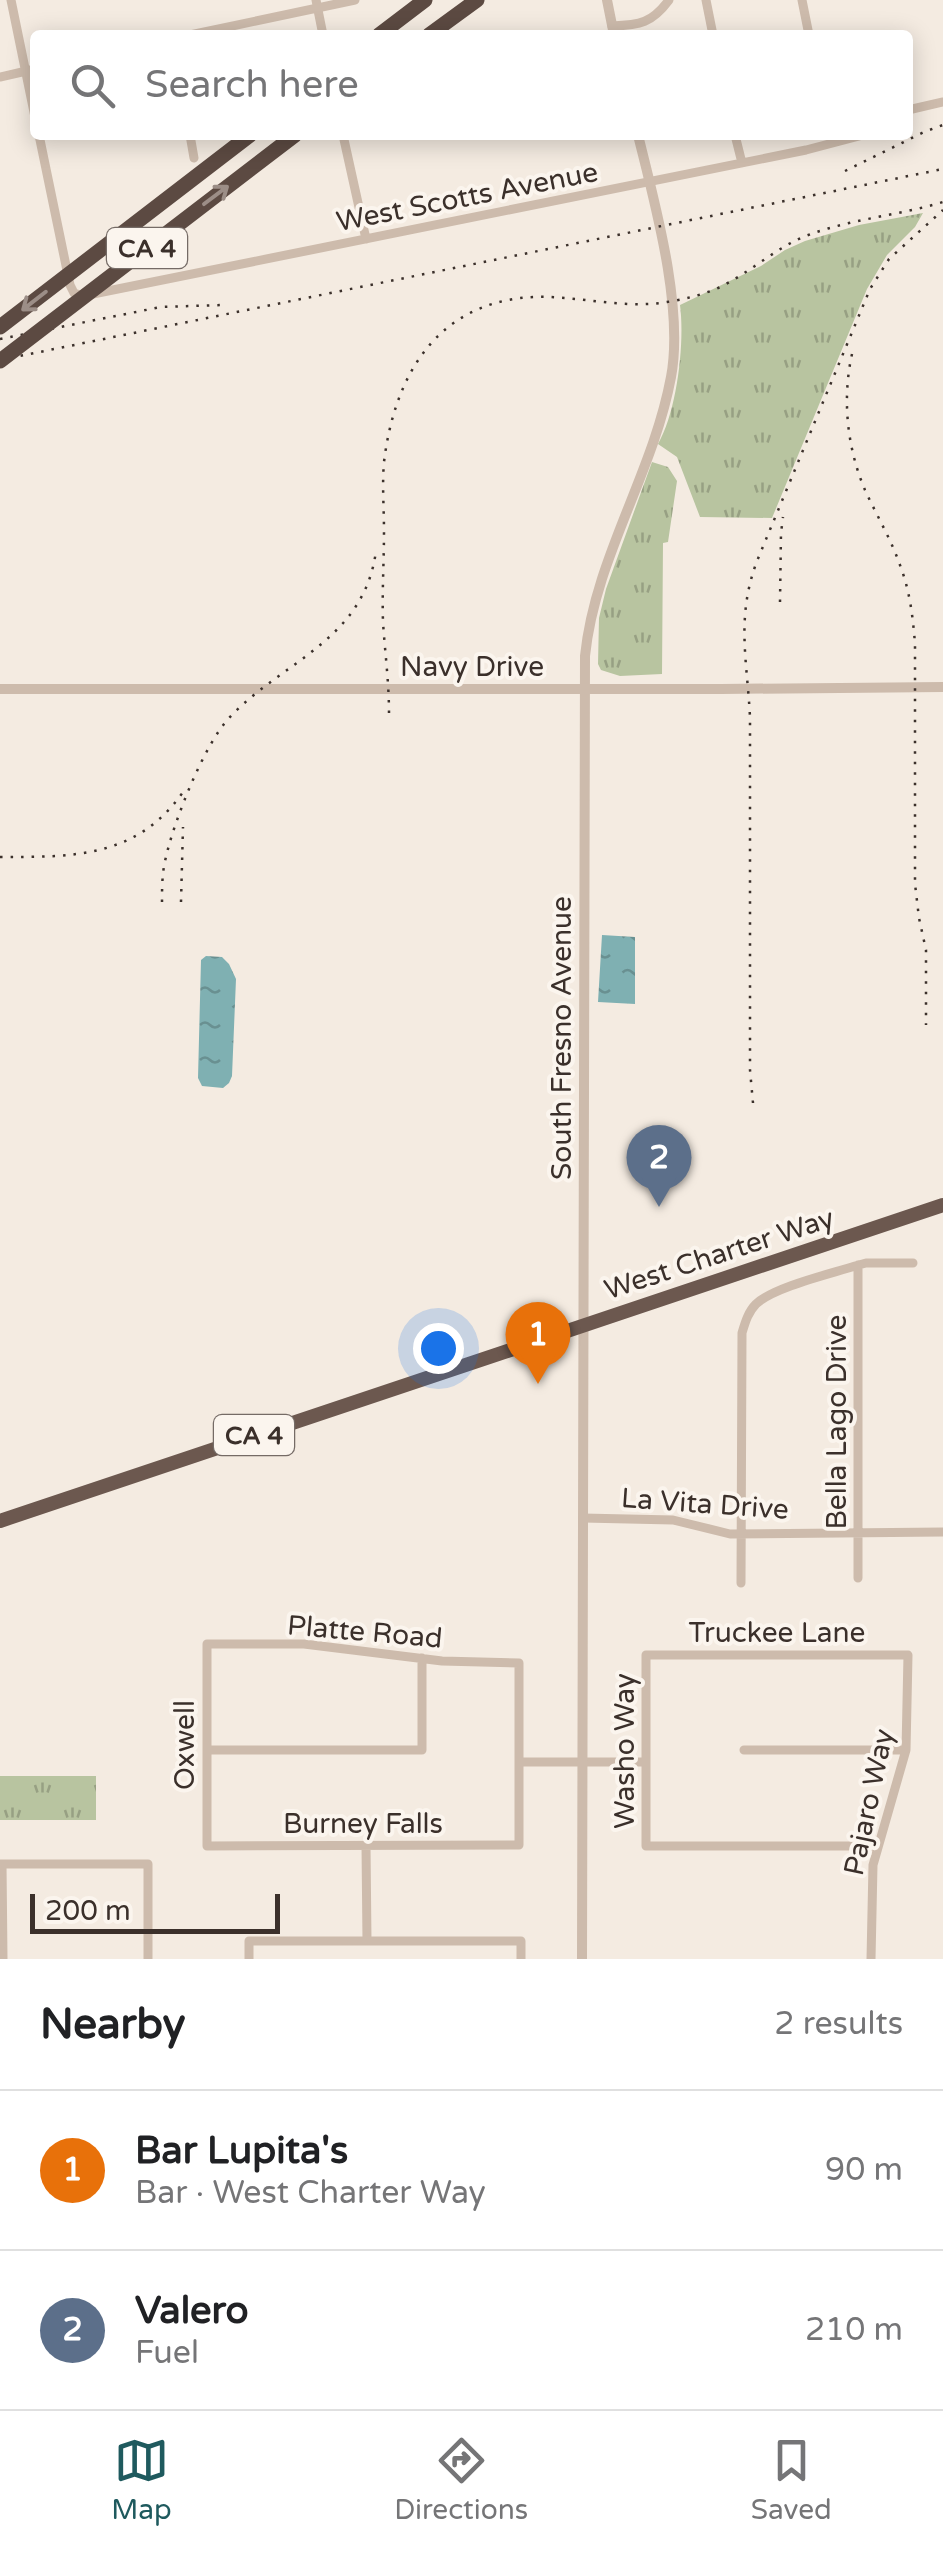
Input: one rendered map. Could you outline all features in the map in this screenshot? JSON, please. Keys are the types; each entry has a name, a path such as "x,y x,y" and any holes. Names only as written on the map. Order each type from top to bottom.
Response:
{"highway":[{"path":"386,30 425,0"},
{"path":"435,30 477,0"},
{"name":"CA 4","path":"0,327 243,140"},
{"name":"CA 4","path":"0,361 288,140"},
{"name":"West Charter Way","path":"0,1521 943,1205"}],"street":[{"path":"0,77 30,70 11,0"},
{"path":"210,30 317,4 355,0"},
{"path":"607,0 613,30 638,26 670,0"},
{"path":"706,0 713,30"},
{"path":"802,0 809,30"},
{"path":"317,4 322,30"},
{"path":"913,109 943,102"},
{"name":"West Scotts Avenue","path":"40,140 70,284 80,296 742,163 829,140"},
{"path":"191,140 194,158"},
{"path":"345,140 366,239"},
{"name":"South Fresno Avenue","path":"582,1959 584,688 588,626 597,591 663,412 674,344 672,301 639,140"},
{"path":"736,140 742,163"},
{"name":"Navy Drive","path":"0,689 943,687"},
{"path":"742,1583 742,1333 748,1314 770,1294 858,1265 913,1263"},
{"name":"Bella Lago Drive","path":"858,1265 858,1578"},
{"name":"La Vita Drive","path":"583,1518 673,1520 730,1534 943,1532"},
{"name":"Platte Road","path":"207,1644 304,1644 470,1663 519,1663 519,1762"},
{"name":"Oxwell","path":"207,1644 207,1846"},
{"name":"Truckee Lane","path":"646,1655 908,1655"},
{"name":"Washo Way","path":"646,1655 646,1846 877,1846"},
{"name":"Pajaro Way","path":"871,1959 871,1885 877,1846 906,1750 908,1655"},
{"path":"207,1750 422,1750 422,1658"},
{"path":"744,1750 906,1750"},
{"path":"519,1762 646,1762"},
{"name":"Burney Falls","path":"207,1846 519,1845 519,1762"},
{"path":"366,1846 366,1941"},
{"path":"2,1959 1,1864 148,1864 148,1959"},
{"path":"250,1959 250,1941 521,1941 521,1959"}],"green space":[{"path":"923,213 915,227 887,255 867,289 772,518 700,517 677,457 658,444 670,414 678,376 680,305 805,241 859,225"},
{"path":"652,462 668,467 677,481 668,542 663,543 662,674 620,676 601,670 598,664 599,618"},
{"path":"0,1776 96,1776 96,1820 0,1820"}],"water":[{"path":"602,935 635,937 635,1004 598,1002"},
{"path":"206,956 222,957 236,979 232,1076 223,1088 202,1086 198,1078 201,960"}],"railway":[{"path":"913,137 943,125"},
{"path":"845,171 908,140"},
{"path":"0,360 943,169"},
{"path":"389,713 383,611 384,462 396,407 406,382 436,339 480,308 508,300 548,297 647,304 693,296 729,282 803,237 943,202"},
{"path":"753,1103 750,717 744,638 751,581 870,289 889,259 943,210"},
{"path":"0,339 161,307 222,305"},
{"path":"852,354 847,406 854,457 901,568 913,625 915,884 926,950 926,1025"},
{"path":"780,602 783,517"},
{"path":"162,902 170,842 191,784 219,730 250,698 338,628 368,582 376,551"},
{"path":"0,857 78,854 124,842 165,814 183,792"},
{"path":"181,902 183,827"}],"place":[{"name":"Valero","path":"659,1207"},
{"name":"Bar Lupita's","path":"538,1384"}]}
